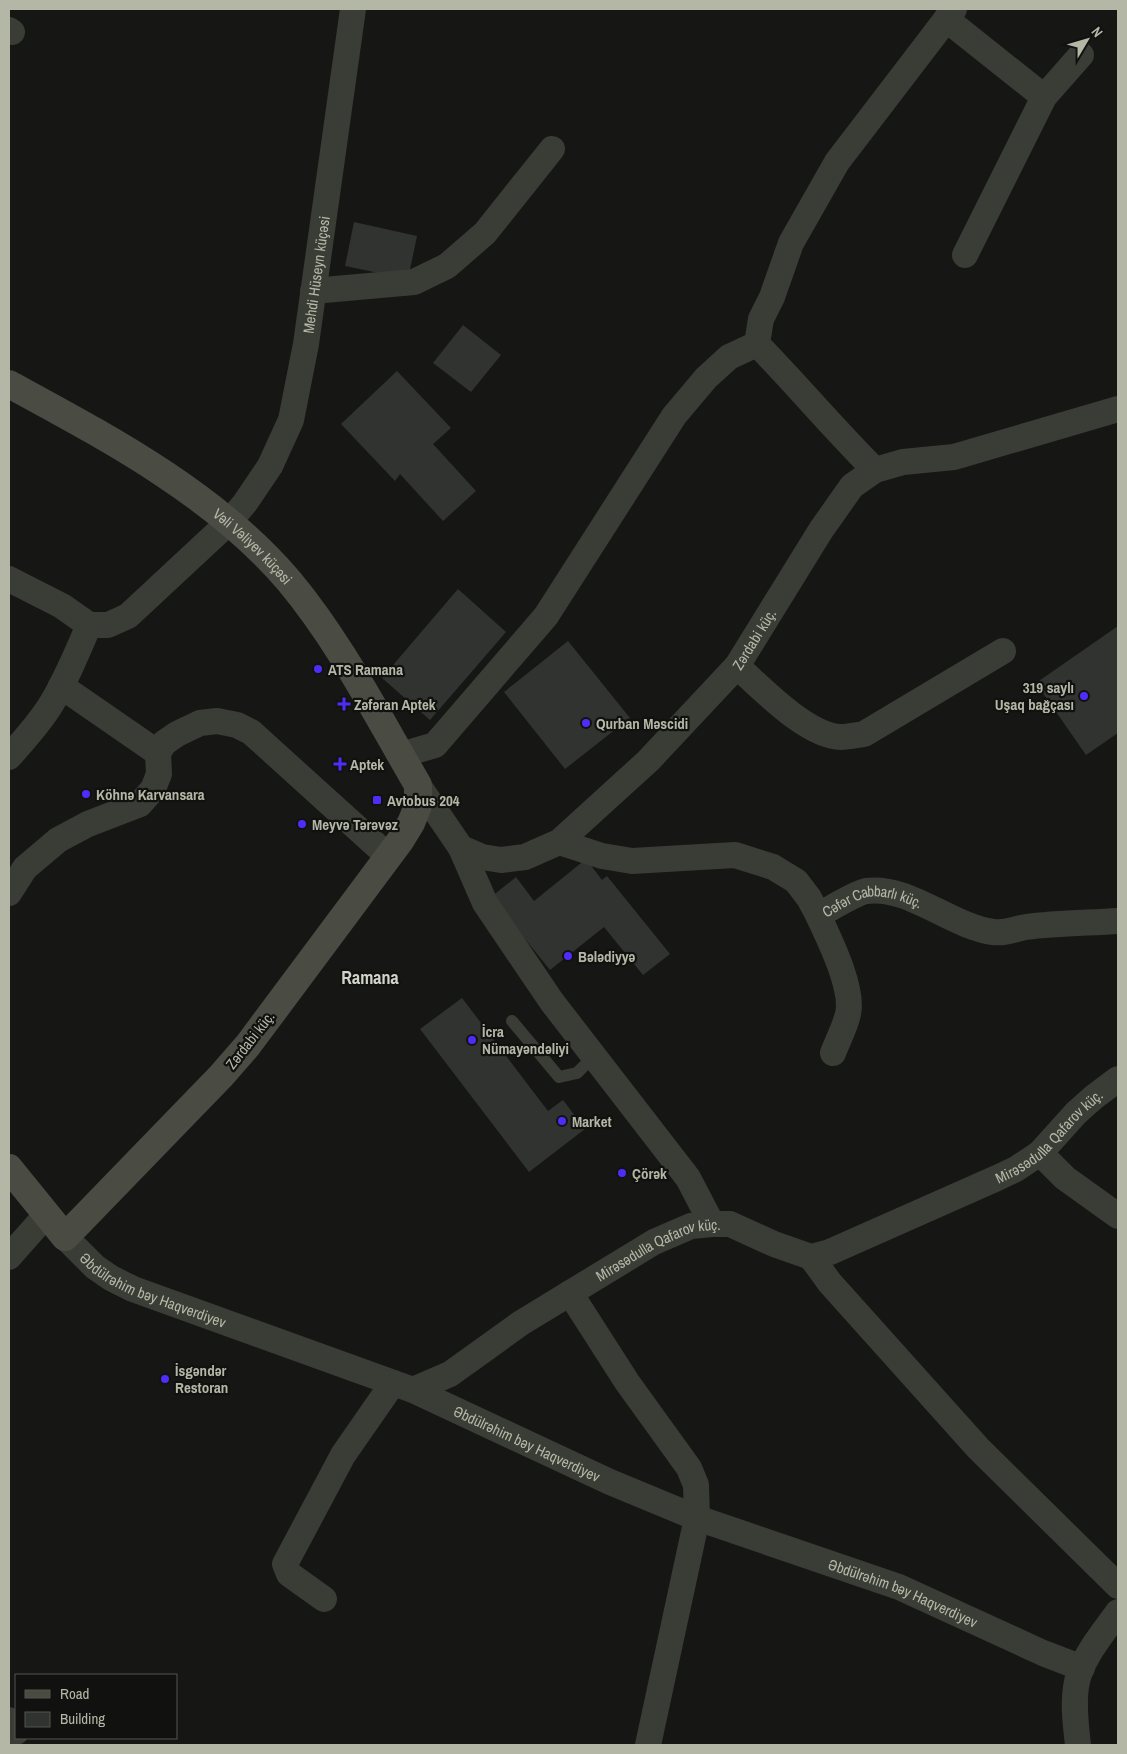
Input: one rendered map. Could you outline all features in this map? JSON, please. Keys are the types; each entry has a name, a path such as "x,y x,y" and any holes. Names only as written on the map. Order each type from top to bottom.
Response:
{"street":[{"name":"Mehdi Hüseyn küçəsi","path":"89,625 108,625 128,616 229,522 245,503 270,466 291,420 306,344 353,9"},
{"path":"757,344 761,319 772,297 791,243 837,162 950,14 1044,97"},
{"path":"965,255 1044,97 1081,55"},
{"path":"313,291 414,282 447,266 485,233 552,149"},
{"path":"757,344 875,470"},
{"path":"401,756 435,744 546,616 674,416 706,378 729,357 757,344"},
{"name":"Vəli Vəliyev küçəsi","path":"11,391 126,450 181,486 229,522 252,544 288,581 314,615 346,663 418,785"},
{"name":"Zərdabi küç.","path":"461,848 482,857 501,860 525,857 559,842 648,761 737,666 820,530 852,486 875,470 903,462 954,457 1118,409"},
{"path":"9,579 62,606 89,625 61,686 49,707 9,758"},
{"path":"737,666 781,707 821,732 840,737 864,734 1003,651"},
{"path":"61,686 158,753"},
{"path":"9,893 25,868 58,840 88,824 140,804 153,789 159,774 158,753 164,743 200,722 217,721 237,725 251,732 388,856"},
{"path":"418,785 461,848 485,903 552,1002 688,1178 712,1224"},
{"name":"Zərdabi küç.","path":"66,1237 248,1046 411,823 418,806 418,785"},
{"name":"Cəfər Cabbarlı küç.","path":"559,842 602,856 632,861 735,855 773,866 796,881 809,898 818,915 864,891 881,891 907,898 975,928 992,932 1007,933 1025,927 1118,921"},
{"path":"818,915 838,959 846,985 849,1011 833,1053"},
{"name":"Mirəsədulla Qafarov küç.","path":"403,1386 450,1374 521,1323 654,1242 691,1226 730,1224 781,1247 811,1257 830,1252 997,1178 1040,1154 1076,1113 1118,1079"},
{"path":"1040,1154 1066,1178 1118,1216"},
{"name":"Əbdülrəhim bəy Haqverdiyev","path":"9,1168 46,1214 94,1267 133,1289 403,1386 610,1482 697,1518 900,1587 1082,1668"},
{"path":"9,1258 46,1214"},
{"path":"811,1257 830,1283 978,1448 1118,1586"},
{"path":"570,1293 627,1382 690,1468 696,1485 697,1518 648,1745"},
{"path":"324,1599 289,1574 285,1564 343,1454 403,1386"},
{"path":"1078,1745 1074,1708 1076,1684 1092,1649 1118,1612"}],"lane":[{"path":"512,1021 559,1077 577,1073 593,1057"}],"building":[{"path":"354,222 417,236 408,279 345,266"},
{"path":"463,325 501,355 471,392 433,363"},
{"path":"397,371 451,428 433,444 476,491 443,521 400,474 395,481 341,424"},
{"path":"458,589 506,632 430,720 382,678"},
{"path":"1118,626 1118,733 1086,755 1036,683"},
{"path":"568,641 630,718 565,769 504,692"},
{"path":"586,859 602,880 607,876 670,954 643,975 604,927 550,970 491,897 516,877 534,901"},
{"path":"462,998 548,1111 563,1100 585,1129 529,1172 420,1029"}],"place":[{"name":"ATS Ramana","path":"318,669"},
{"name":"319 saylı Uşaq bağçası","path":"1084,696"},
{"name":"Zəfəran Aptek","path":"344,704"},
{"name":"Qurban Məscidi","path":"586,723"},
{"name":"Aptek","path":"340,764"},
{"name":"Köhnə Karvansara","path":"86,794"},
{"name":"Avtobus 204","path":"377,800"},
{"name":"Meyvə Tərəvəz","path":"302,824"},
{"name":"Bələdiyyə","path":"568,956"},
{"name":"İcra Nümayəndəliyi","path":"472,1040"},
{"name":"Market","path":"562,1121"},
{"name":"Çörək","path":"622,1173"},
{"name":"İsgəndər Restoran","path":"165,1379"}],"district":[{"name":"Ramana","path":"370,977"}]}
